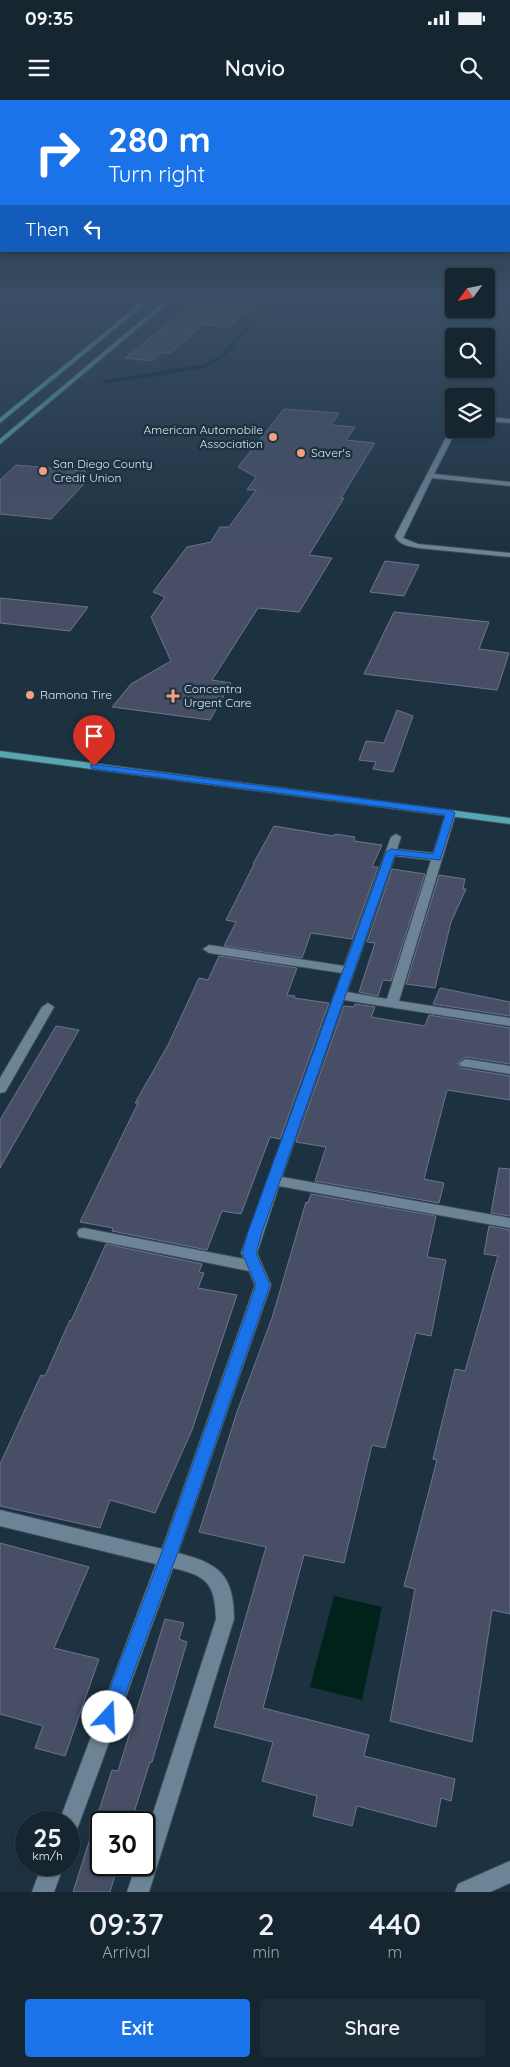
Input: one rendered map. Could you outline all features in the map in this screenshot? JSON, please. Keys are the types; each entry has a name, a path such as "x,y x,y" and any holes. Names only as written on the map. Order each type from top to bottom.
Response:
{"main road":[{"path":"0,422 50,381"},
{"path":"0,442 73,381"},
{"path":"0,754 510,821"}],"street":[{"path":"495,420 510,421"},
{"path":"449,438 399,536 400,539 418,546 510,555"},
{"path":"429,476 510,484"},
{"path":"392,1003 451,813"},
{"path":"74,1811 168,1557 263,1285 249,1253 393,844 437,857"},
{"path":"209,948 348,970"},
{"path":"340,995 510,1022"},
{"path":"0,1089 48,1008"},
{"path":"466,1063 510,1070"},
{"path":"274,1180 510,1223"},
{"path":"84,1233 255,1267"},
{"path":"0,1518 199,1566 215,1577 225,1593 224,1619 138,1892"},
{"path":"466,1892 510,1872"},
{"path":"43,1892 49,1876"}],"shaded area":[{"path":"334,1596 382,1607 362,1700 310,1687"}],"building":[{"path":"284,409 339,413 331,425 355,427 346,440 375,443 309,555 332,558 299,612 258,608 212,680 231,683 210,720 112,707 131,684 171,661 151,617 165,597 153,592 187,547 211,542 220,527 229,527 256,490 247,490 256,477 238,467"},
{"path":"16,465 85,471 84,484 51,519 0,514 0,480"},
{"path":"385,561 419,565 404,596 370,592"},
{"path":"0,598 88,607 70,631 0,623"},
{"path":"394,612 489,622 479,649 509,653 497,690 364,674"},
{"path":"397,710 413,716 393,772 373,769 376,762 359,760 366,741 384,743"},
{"path":"274,826 334,836 335,834 355,837 354,841 382,845 372,867 378,867 352,939 311,933 302,958 224,946 236,922 226,920"},
{"path":"392,869 425,874 391,981 383,980 378,996 359,992 375,943 367,942"},
{"path":"439,875 465,879 463,889 466,889 451,922 435,988 406,984"},
{"path":"219,956 297,968 287,995 295,996 294,998 329,1003 280,1139 270,1137 241,1214 222,1211 207,1250 112,1231 113,1228 80,1222 138,1103 135,1103 168,1045 199,978 208,980"},
{"path":"440,988 510,1002 510,1016 433,1004"},
{"path":"355,1004 375,1007 371,1017 425,1026 429,1015 510,1028 510,1064 466,1057 457,1063 461,1068 510,1076 510,1100 447,1090 424,1179 444,1183 439,1203 315,1181 326,1147 296,1142 344,1006 354,1007"},
{"path":"56,1026 79,1030 0,1168 0,1120"},
{"path":"499,1168 510,1169 510,1216 491,1213"},
{"path":"311,1194 436,1216 427,1257 446,1260 431,1336 416,1333 385,1448 372,1445 344,1563 304,1555 263,1708 369,1735 364,1756 455,1779 451,1801 441,1798 436,1827 357,1806 352,1826 313,1816 317,1796 262,1781 273,1742 214,1727 266,1547 199,1532 237,1412 272,1318 306,1202 308,1203"},
{"path":"489,1226 510,1230 510,1614 492,1610 472,1742 390,1721 415,1589 404,1586 437,1460 433,1459 455,1369 465,1371 498,1256 484,1254"},
{"path":"106,1244 202,1264 199,1272 204,1273 198,1288 237,1295 192,1430 155,1513 110,1500 100,1528 0,1506 0,1464 41,1375 45,1376"},
{"path":"0,1543 89,1567 54,1648 99,1659 65,1756 35,1748 43,1726 0,1714"},
{"path":"165,1619 184,1623 179,1639 187,1642 152,1762 150,1762 134,1811 99,1811 112,1770 118,1771"},
{"path":"90,1839 90,1876 115,1876 110,1892 73,1892 78,1876 80,1876 80,1870"}],"waterway":[{"path":"105,382 114,381"}],"place":[{"name":"American Automobile Association","path":"273,437"},
{"name":"Saver's","path":"301,453"},
{"name":"San Diego County Credit Union","path":"43,471"},
{"name":"Ramona Tire","path":"30,695"},
{"name":"Concentra Urgent Care","path":"173,696"}],"route":[{"path":"94,766 451,813 437,857 391,852 255,1232 249,1253 263,1285 168,1557 108,1717"}]}
